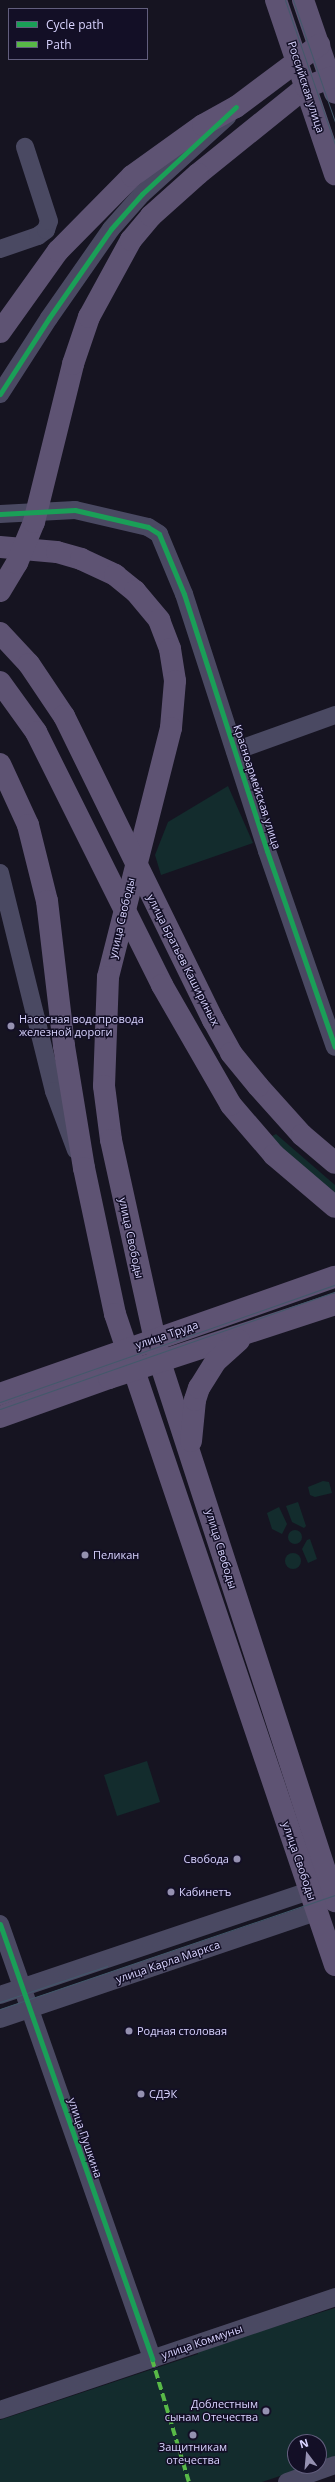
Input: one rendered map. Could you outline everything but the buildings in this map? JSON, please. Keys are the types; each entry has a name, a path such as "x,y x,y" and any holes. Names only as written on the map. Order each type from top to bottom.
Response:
{"main road":[{"name":"Российская улица","path":"276,0 335,174"},
{"path":"0,591 18,563 34,522 73,364 88,317 131,240 161,206 198,174 306,87 332,86 303,0"},
{"path":"0,332 58,251 109,197 168,148 236,108 297,60 319,45"},
{"name":"улица Свободы","path":"0,547 57,552 81,559 115,575 135,592 159,620 170,649 175,681 171,728 117,935 105,1005 104,1086 114,1155 160,1362 190,1453 327,1896 335,1965"},
{"name":"улица Братьев Кашириных","path":"0,633 30,664 64,716 213,1020 231,1053 258,1086 302,1134 335,1163"},
{"path":"0,682 36,732 162,985 231,1104 274,1155 335,1207"},
{"name":"улица Свободы","path":"0,764 20,805 37,856 48,908 61,1019 84,1168 115,1314 327,1896"},
{"name":"улица Труда","path":"0,1394 335,1277"},
{"name":"улица Труда","path":"0,1417 135,1370 245,1335 335,1304"},
{"path":"190,1453 192,1418 199,1388 216,1361 245,1335"}],"street":[{"path":"3,389 79,273 120,218 142,194 236,108"},
{"path":"0,250 38,236 46,230 49,221 25,147"},
{"name":"Красноармейская улица","path":"0,514 75,510 148,527 159,534 184,594 235,751 335,1047"},
{"path":"235,751 335,715"},
{"path":"0,873 54,1091 67,1130 84,1168"},
{"name":"улица Карла Маркса","path":"0,1995 327,1896"},
{"name":"улица Карла Маркса","path":"0,2019 327,1896"},
{"name":"улица Пушкина","path":"0,1924 20,1988 152,2359"},
{"name":"улица Коммуны","path":"0,2410 335,2297"},
{"path":"287,2482 335,2466"}],"green space":[{"path":"228,786 253,843 161,875 155,855 168,822"},
{"path":"276,1134 335,1185 335,1197 270,1137"},
{"path":"323,1481 329,1482 332,1493 315,1497 310,1495 308,1487"},
{"path":"298,1502 306,1526 304,1528 292,1522 286,1506"},
{"path":"279,1507 287,1524 282,1534 272,1529 267,1513"},
{"path":"292,1530 298,1530 302,1534 302,1540 298,1544 292,1544 288,1540 288,1534"},
{"path":"310,1539 317,1559 308,1563 302,1549 307,1540"},
{"path":"293,1553 299,1555 301,1561 299,1567 293,1569 287,1567 285,1561 287,1555"},
{"path":"147,1761 160,1802 117,1816 104,1775"},
{"path":"335,2308 335,2458 327,2460 327,2434 287,2434 287,2474 262,2482 0,2482 0,2420 198,2354 197,2351"}],"tram line":[{"path":"285,0 335,144"},
{"path":"293,0 335,122"},
{"path":"0,1402 335,1285"},
{"path":"0,1409 335,1292"},
{"path":"0,2009 335,1895"},
{"path":"0,2002 107,1966"}],"marked path":[{"path":"152,2359 189,2482"}],"cycle path":[{"path":"0,394 49,318 111,229 142,194 236,107"},
{"path":"0,514 75,510 148,527 159,534 184,594 267,851 335,1047"},
{"path":"0,1924 152,2359"}],"place":[{"name":"Насосная водопровода железной дороги","path":"11,1026"},
{"name":"Пеликан","path":"85,1555"},
{"name":"Свобода","path":"237,1859"},
{"name":"Кабинетъ","path":"171,1892"},
{"name":"Родная столовая","path":"129,2031"},
{"name":"СДЭК","path":"141,2094"},
{"name":"Доблестным сынам Отечества","path":"266,2411"},
{"name":"Защитникам отечества","path":"193,2435"}]}
